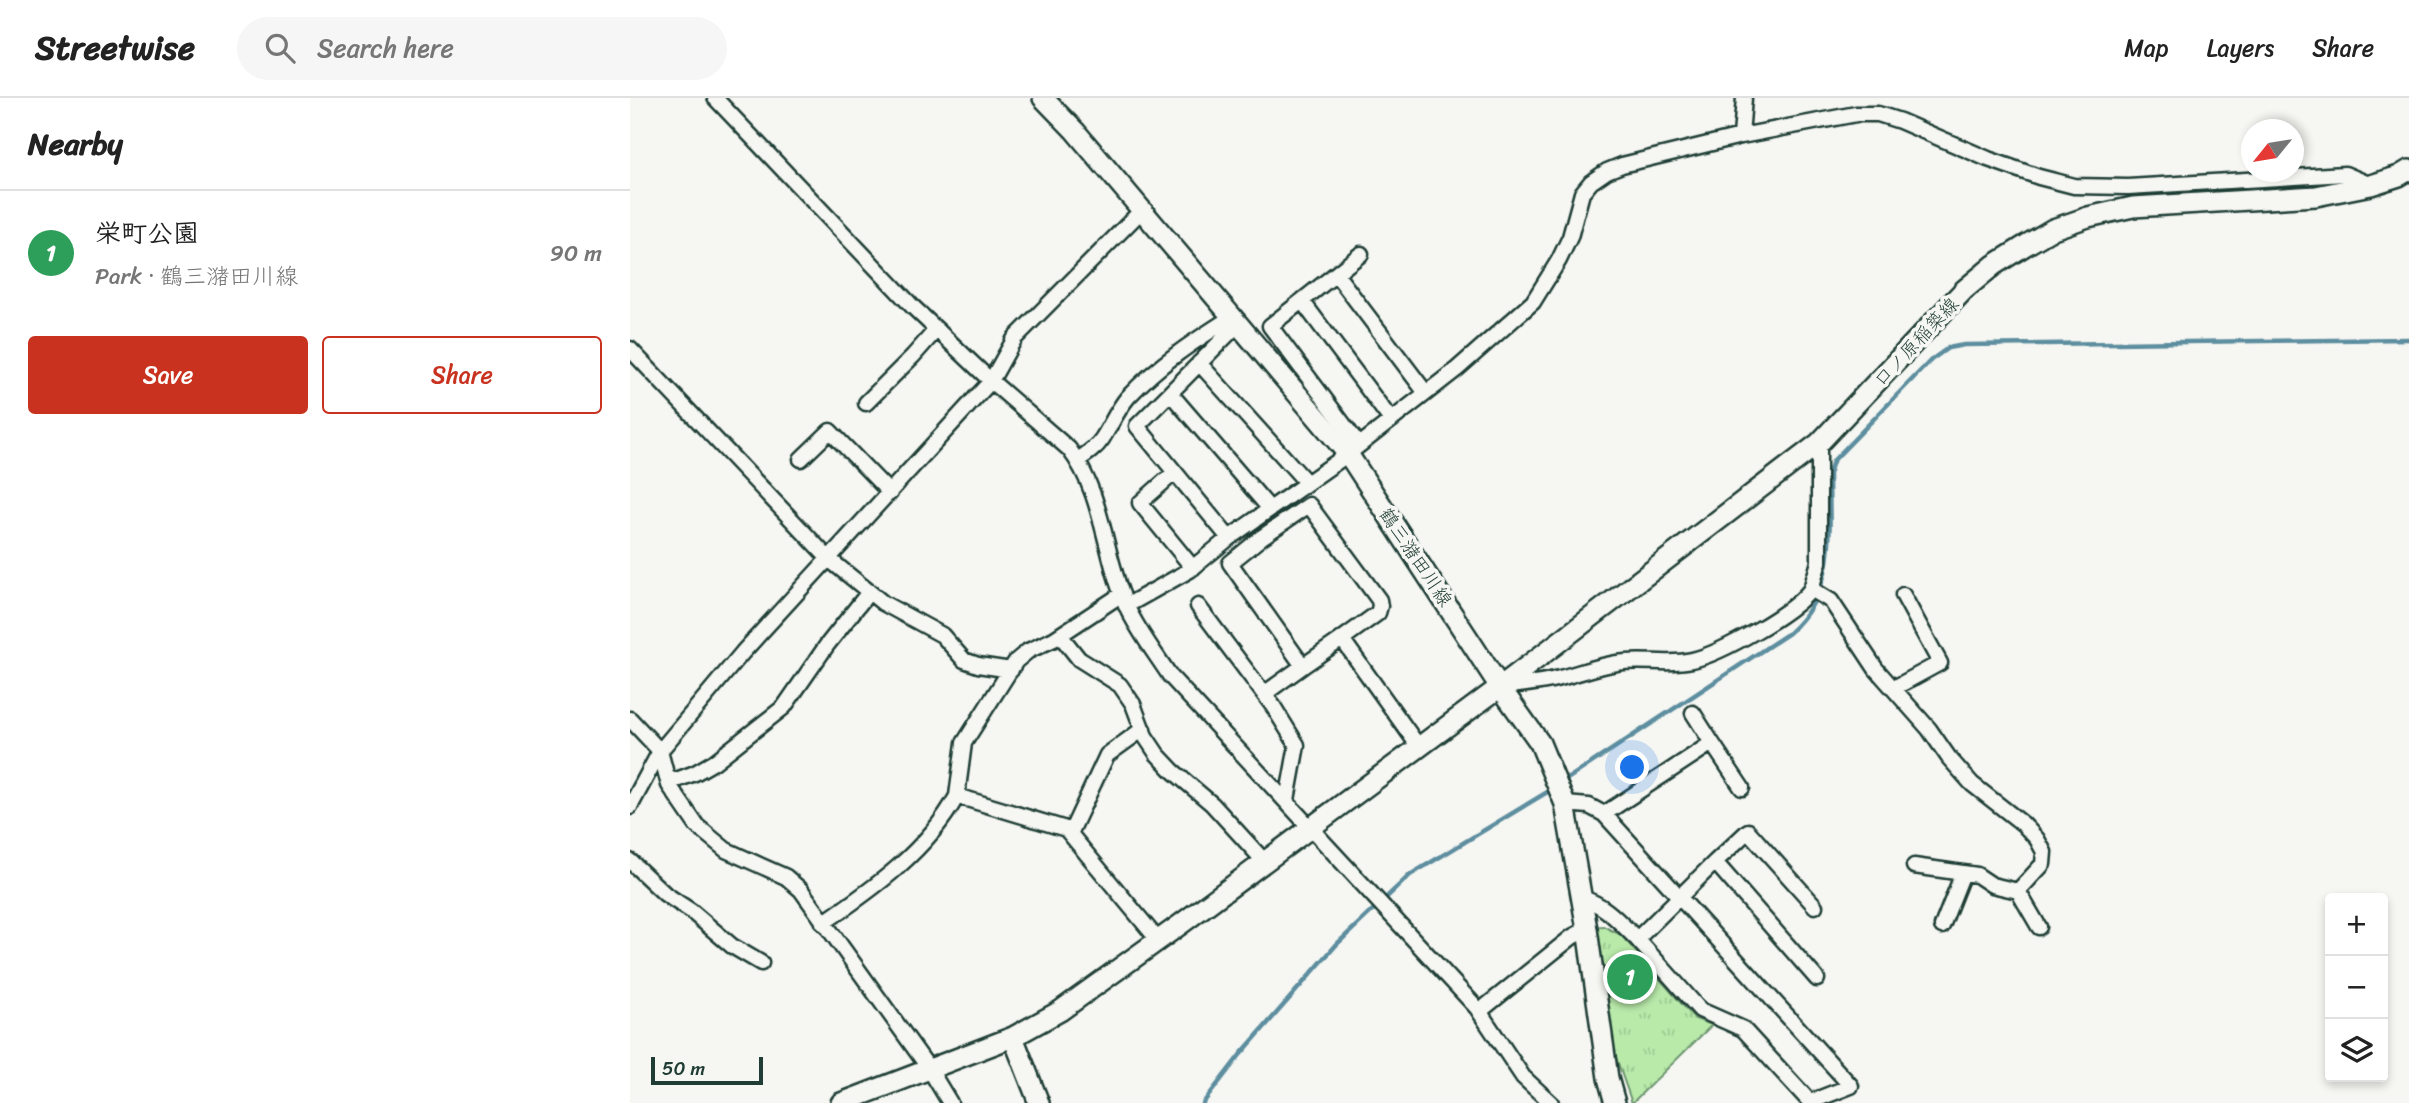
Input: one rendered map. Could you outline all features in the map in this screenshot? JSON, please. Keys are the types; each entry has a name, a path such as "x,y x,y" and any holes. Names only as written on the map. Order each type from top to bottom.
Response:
{"main road":[{"name":"鶴三潴田川線","path":"1043,98 1075,131 1235,320 1353,449 1500,687 1540,743 1564,804 1587,929 1608,1078 1615,1103"},
{"name":"口ノ原稲築線","path":"841,1103 1013,1037 1060,1011 1500,687 1819,443 1964,290 1994,265 2053,229 2088,217 2133,207 2316,196 2371,186 2409,170"},
{"path":"1013,1037 1039,1103"}],"street":[{"path":"715,98 936,330 1069,449 1078,460 1096,506 1124,600 1145,640 1170,676 1480,1011 1523,1077 1551,1103"},
{"path":"1741,136 1744,98"},
{"path":"823,923 894,870 947,815 957,796 964,743 1016,661 1028,651 1124,600 1193,568 1229,538 1353,449 1457,369 1532,302 1559,260 1570,237 1583,193 1591,182 1607,171 1741,136 1856,114 1878,114 1988,159 2074,186 2128,187 2345,174 2371,186"},
{"path":"630,807 660,751 743,652 991,382 1015,338 1142,210"},
{"path":"1353,449 1270,326 1361,254"},
{"path":"1335,274 1426,393"},
{"path":"1302,301 1391,420"},
{"path":"1229,538 1137,426 1199,363 1235,320"},
{"path":"1078,460 1094,449 1114,416 1147,378 1184,347 1235,320"},
{"path":"866,403 936,330"},
{"path":"630,349 830,560 883,603 942,635 964,660 1011,670"},
{"path":"1199,363 1307,483"},
{"path":"1170,393 1270,509"},
{"path":"801,459 830,430 890,493"},
{"path":"1500,687 1536,683 1619,662 1691,661 1736,641 1805,598 1811,589 1819,562 1819,443"},
{"path":"1175,472 1140,503 1193,568"},
{"path":"1264,694 1342,639 1378,612 1380,606 1309,506 1262,537 1230,563 1303,666"},
{"path":"1811,589 1831,601 1876,669 1972,784 2024,824 2037,839 2044,852 2043,864 2018,891"},
{"path":"668,780 695,773 714,762 784,707 827,645 869,592"},
{"path":"1894,688 1940,663 1903,595"},
{"path":"1198,606 1264,694 1297,745 1287,800"},
{"path":"1060,635 1079,659 1120,685 1133,704 1157,754 1212,804 1264,861"},
{"path":"1342,639 1419,747"},
{"path":"1693,713 1742,788"},
{"path":"630,719 660,751 668,780 697,826 726,850 786,877 801,890 930,1070 950,1103"},
{"path":"1070,834 1107,755 1143,729"},
{"path":"1604,814 1712,743"},
{"path":"957,796 1066,829 1158,940"},
{"path":"1564,804 1589,806 1604,814 1851,1086 1810,1102 1743,1029 1700,1010 1637,939 1606,909 1582,898"},
{"path":"1637,939 1748,831 1815,906"},
{"path":"630,861 665,894 691,911 732,946 761,963"},
{"path":"1715,862 1817,979"},
{"path":"1914,866 1977,875 1992,885 2018,891 2039,927"},
{"path":"1942,926 1963,873"},
{"path":"1480,1011 1572,937 1587,929"}],"green space":[{"path":"1603,926 1621,935 1695,1019 1712,1025 1632,1103 1613,1049 1594,927"}],"waterway":[{"path":"1561,783 1789,633 1805,616 1816,598 1827,559 1829,474 1833,461 1931,360 1948,348 1964,345 2409,339"},
{"path":"1203,1103 1240,1055 1337,944 1410,875 1554,788"}],"place":[{"name":"栄町公園","path":"1630,977"}]}
